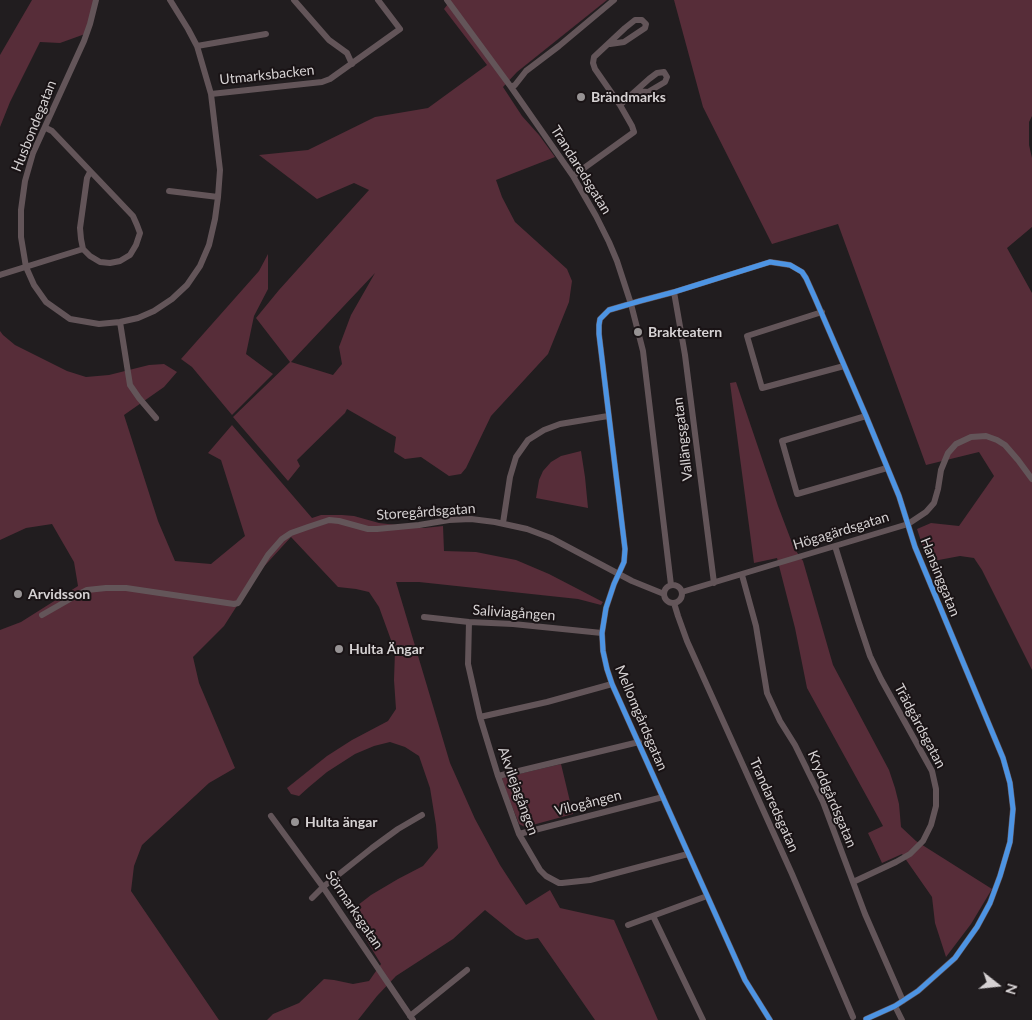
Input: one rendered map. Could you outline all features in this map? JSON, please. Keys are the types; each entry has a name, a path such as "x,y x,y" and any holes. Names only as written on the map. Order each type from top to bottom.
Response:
{"street":[{"name":"Husbondegatan","path":"96,0 84,42 34,153 25,181 21,210 21,237 26,267 34,285 46,302 70,319 99,324 138,318 154,311 172,299 187,284 200,266 209,245 216,218 219,159 212,94 197,46 170,0"},
{"path":"294,0 329,40 347,53 352,64"},
{"name":"Utmarksbacken","path":"212,94 322,82 330,79 400,29 378,0"},
{"name":"Trandaredsgatan","path":"447,0 573,176 609,242 631,304 643,351 671,585"},
{"path":"511,87 526,71 614,0"},
{"path":"573,176 634,132 620,105 594,69 593,63 594,57 635,20 642,20 646,24 644,28 624,42 610,44"},
{"path":"197,46 266,34"},
{"path":"620,105 636,91"},
{"path":"46,128 52,132 133,216 140,234 130,254 120,261 100,262 83,249 80,239 80,228 87,178 90,172"},
{"path":"169,191 218,197"},
{"path":"0,275 83,249"},
{"name":"Hansinggatan","path":"631,304 770,262 783,263 798,268 802,272 822,312 866,416 899,496 915,547 1003,758 1010,783 1013,809 1010,842 990,903 977,927 955,958 918,991 895,1006 867,1019"},
{"name":"Vallängsgatan","path":"674,292 685,355 714,583"},
{"name":"Mellomgårdsgatan","path":"631,304 609,310 600,319 599,325 608,416 625,549 624,562 606,608 602,633 603,651 612,684 745,980 770,1020"},
{"path":"822,312 747,336 762,388 844,366"},
{"path":"120,322 130,385 156,418"},
{"path":"503,524 510,477 516,456 528,440 544,430 560,424 608,416"},
{"path":"866,416 782,441 797,494 887,468"},
{"name":"Högagärdsgatan","path":"682,592 908,524 926,512 934,503 941,470 948,453 956,444 971,436 986,436 1005,445 1032,479"},
{"name":"Storegårdsgatan","path":"42,615 77,594 87,590 106,588 126,588 234,604 238,603 268,555 282,539 291,533 329,520 377,529 471,519 527,529 545,535 632,581 664,594"},
{"name":"Trädgårdsgatan","path":"835,546 870,656 932,771 936,789 936,806 931,825 922,841 910,854 853,882"},
{"name":"Kryddgårdsgatan","path":"742,575 756,626 767,693 823,802 865,914 903,1001"},
{"path":"671,585 678,586 682,592 680,599 674,603 667,601 664,594 666,588 671,585"},
{"name":"Trandaredsgatan","path":"674,603 685,636 792,874 852,1019"},
{"name":"Saliviagången","path":"424,618 602,633"},
{"name":"Akvilejagången","path":"469,622 468,664 480,718 519,834 540,870 558,883 590,880 688,854"},
{"path":"480,718 612,684"},
{"path":"498,776 639,742"},
{"name":"Vilogången","path":"519,834 663,797"},
{"path":"312,898 372,848 398,829 422,815"},
{"name":"Sörmarksgatan","path":"272,816 412,1018"},
{"path":"628,925 707,896"},
{"path":"654,916 703,1020"},
{"path":"412,1018 467,970"},
{"path":"895,1006 902,1020"},
{"path":"852,1019 860,1016 867,1019"}],"shaded area":[{"path":"32,0 94,0 85,34 60,43 40,42 10,102 0,127 0,55"},
{"path":"451,0 607,0 517,72 503,87 522,116 555,157 496,180 502,197 515,222 567,269 572,281 569,302 548,354 491,416 466,468 461,474 449,476 421,457 405,459 394,452 396,437 347,409 297,460 300,466 288,481 233,417 290,362 256,318 369,190 354,183 317,199 259,155 308,150 375,117 428,108 487,65 444,9","holes":["375,273 351,315 339,347 342,364 333,375 291,362"]},
{"path":"674,0 1032,0 1032,116 1029,122 1029,145 1032,158 1032,227 1007,248 1032,293 1032,670 982,570 974,558 960,556 928,562 917,529 931,523 959,526 994,476 979,452 926,465 838,224 772,244 703,107"},
{"path":"268,254 268,289 254,316 246,354 273,374 232,415 192,367 181,359 259,271"},
{"path":"0,331 15,345 67,371 86,377 109,375 149,365 164,364 177,372 164,387 124,415 158,521 175,561 211,564 245,536 221,460 208,453 232,425 312,518 321,515 342,515 354,516 379,523 424,528 443,526 444,551 476,552 516,560 549,574 603,602 601,605 578,599 419,582 396,582 450,763 475,819 500,865 526,905 550,890 560,908 614,920 658,1020 595,1020 538,938 526,940 516,935 485,910 453,939 396,976 358,1020 267,1020 273,1014 299,1003 324,979 353,984 369,981 381,964 349,912 371,895 423,866 438,848 430,788 419,756 405,747 390,742 355,754 327,772 299,796 291,794 287,788 327,756 388,721 396,709 395,651 379,607 369,592 338,587 291,537 258,573 224,626 193,657 199,683 235,768 209,783 142,845 134,866 131,891 219,1020 0,1020 0,630 21,622 78,586 74,562 52,524 26,528 0,540"},
{"path":"736,382 778,506 794,548 803,561 833,665 889,770 899,804 901,827 916,841 992,889 971,924 946,957 935,923 932,897 902,854 882,863 868,833 883,826 807,688 795,628 777,558 754,563 730,383"},
{"path":"581,451 588,508 536,498 539,480 543,471 551,462 561,456"},
{"path":"561,764 573,814 525,827 519,824 502,778"}],"cycle path":[{"path":"770,1020 745,980 612,684 607,669 602,633 606,608 624,562 625,549 599,334 600,319 609,310 770,262 790,265 802,272 806,278 899,496 915,547 1003,758 1010,783 1013,809 1010,842 990,903 977,927 955,958 918,991 895,1006 866,1019"}],"place":[{"name":"Brändmarks","path":"581,97"},
{"name":"Brakteatern","path":"638,332"},
{"name":"Arvidsson","path":"18,594"},
{"name":"Hulta Ängar","path":"339,649"},
{"name":"Hulta ängar","path":"295,822"}]}
